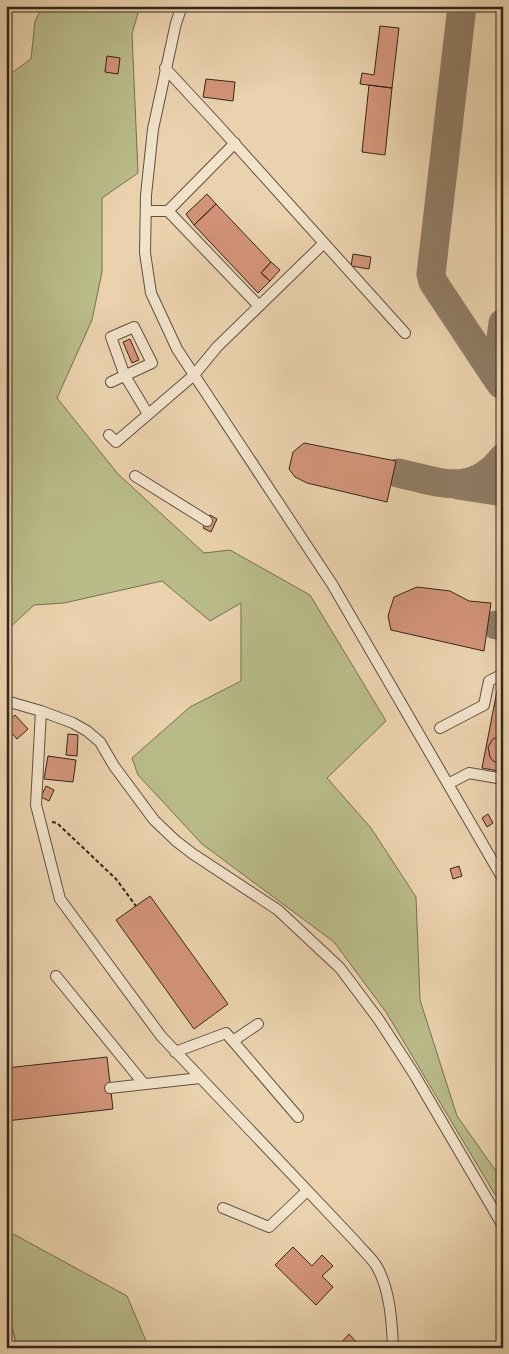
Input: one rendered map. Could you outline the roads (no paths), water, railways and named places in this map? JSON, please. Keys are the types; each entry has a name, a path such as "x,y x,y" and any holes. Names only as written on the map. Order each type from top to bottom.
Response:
{"lane":[{"path":"182,6 176,23 152,128 145,253 152,293 177,349 332,584 503,880"},
{"path":"165,68 405,333"},
{"path":"146,212 168,211 235,144"},
{"path":"168,211 260,306"},
{"path":"109,435 116,442 194,375 217,348 324,243"},
{"path":"111,382 125,376 152,363 134,327 111,337 125,376 148,414"},
{"path":"135,476 207,521"},
{"path":"440,728 484,705 489,681 503,674"},
{"path":"6,701 41,711 73,723 87,731 100,742 114,766 154,820 176,842 278,910 340,968 379,1020 409,1066 503,1226"},
{"path":"41,711 36,805 60,899 160,1036 376,1266 386,1290 393,1348"},
{"path":"448,784 469,773 503,779"},
{"path":"56,976 144,1084"},
{"path":"233,1041 258,1024"},
{"path":"175,1052 226,1033 298,1117"},
{"path":"110,1088 200,1078"},
{"path":"223,1208 269,1227 308,1192"},
{"path":"6,1324 10,1348"}]}
